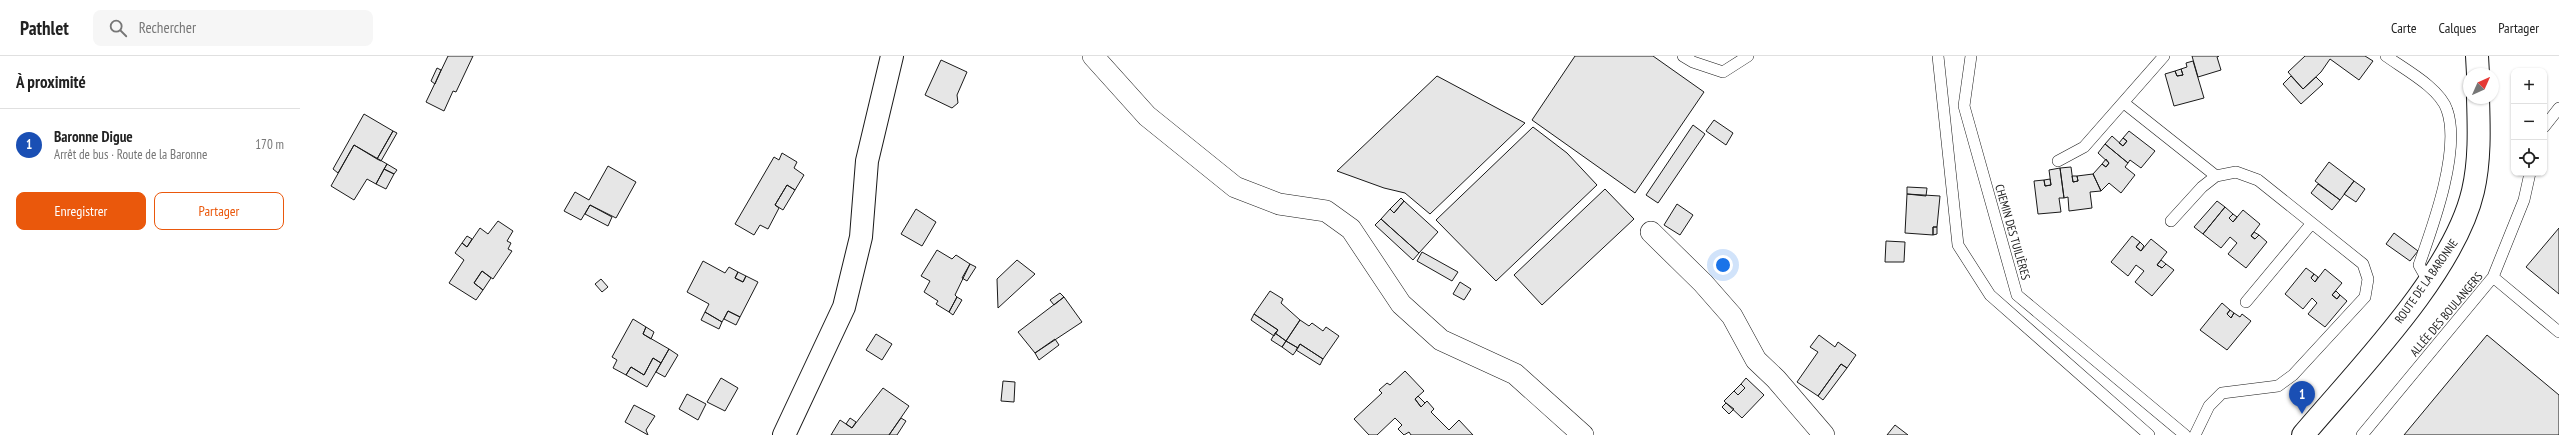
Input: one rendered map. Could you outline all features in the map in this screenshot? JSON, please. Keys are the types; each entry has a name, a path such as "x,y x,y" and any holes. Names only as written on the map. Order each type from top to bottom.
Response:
{"main road":[{"path":"784,435 844,307 862,237 866,161 892,56"},
{"path":"2477,56 2478,68"},
{"name":"ROUTE DE LA BARONNE","path":"2303,435 2394,327 2428,281 2457,237 2473,191 2479,146 2478,104"}],"street":[{"path":"1093,56 1147,116 1235,187 1279,204 1326,211 1351,229 1401,304 1441,340 1515,374 1583,435"},
{"path":"1650,232 1703,282 1727,311 1756,360 1776,379 1824,435"}],"lane":[{"path":"1684,56 1693,62 1723,72 1748,56"},
{"path":"1938,56 1958,244 1990,295 2149,435"},
{"name":"CHEMIN DES TUILIÈRES","path":"1971,56 1964,106 2017,295 2185,435"},
{"path":"2058,160 2084,147 2164,56"},
{"path":"2386,56 2430,86 2447,109 2451,150 2435,221 2419,265 2428,281"},
{"path":"2124,103 2216,176"},
{"path":"2547,123 2559,108"},
{"path":"2171,222 2202,187 2216,176 2236,172 2258,180 2363,264 2368,279 2365,297 2293,375 2278,386 2222,393 2209,406 2195,435"},
{"name":"ALLÉE DES BOULANGERS","path":"2362,435 2493,278 2524,200 2529,176"},
{"path":"2246,302 2312,223"},
{"path":"2493,278 2559,332"}],"building":[{"path":"448,56 473,56 456,92 453,91 444,111 426,102"},
{"path":"1575,56 1653,56 1704,92 1635,193 1532,120"},
{"path":"2192,56 2219,56 2217,57 2221,70 2198,77"},
{"path":"2305,56 2365,56 2373,61 2359,80 2330,59 2321,72 2303,89 2288,72"},
{"path":"941,60 967,72 957,95 958,103 952,108 925,95"},
{"path":"2193,61 2204,98 2174,106 2165,74 2175,71 2177,76 2183,75 2181,69 2187,67 2186,63"},
{"path":"437,68 441,70 435,84 431,81"},
{"path":"2181,69 2183,75 2177,76 2175,71"},
{"path":"1437,76 1525,123 1430,214 1405,193 1384,188 1337,171"},
{"path":"2291,76 2303,89 2316,77 2323,84 2301,104 2283,84"},
{"path":"364,114 393,131 377,159 354,145 338,173 333,169"},
{"path":"1714,120 1733,133 1726,145 1706,131"},
{"path":"1693,125 1705,134 1658,203 1646,195"},
{"path":"1533,127 1567,153 1597,185 1496,281 1436,220"},
{"path":"393,131 397,133 381,161 377,159"},
{"path":"2129,131 2155,151 2141,168 2130,160 2128,163 2105,144 2112,136 2123,146 2127,141 2123,138"},
{"path":"2123,138 2127,141 2123,146 2119,143"},
{"path":"2105,144 2128,163 2125,167 2135,175 2121,193 2109,183 2101,191 2093,174 2102,164 2106,167 2109,163 2098,153"},
{"path":"354,145 387,164 376,184 367,179 354,200 331,186"},
{"path":"782,153 797,162 794,168 804,175 795,190 787,185 775,205 779,208 768,229 760,225 754,235 735,224 774,157 779,160"},
{"path":"2106,159 2109,163 2106,167 2102,164"},
{"path":"2329,162 2354,181 2340,200 2315,181"},
{"path":"387,164 397,170 394,174 384,169"},
{"path":"608,166 636,182 616,218 590,205 581,220 564,211 575,192 589,200"},
{"path":"2071,167 2073,182 2078,181 2077,176 2093,174 2101,191 2090,192 2092,208 2069,211 2068,197 2064,198 2060,168"},
{"path":"2060,168 2064,198 2059,198 2061,212 2038,214 2034,181 2044,180 2045,186 2051,185 2049,170"},
{"path":"384,169 394,174 386,189 376,184"},
{"path":"2072,176 2077,176 2078,181 2073,182"},
{"path":"2050,179 2051,185 2045,186 2044,180"},
{"path":"2354,181 2365,189 2356,202 2344,194"},
{"path":"2318,184 2340,200 2332,210 2311,193"},
{"path":"787,185 795,190 783,210 775,205"},
{"path":"1907,187 1927,188 1926,196 1907,194"},
{"path":"1605,189 1634,219 1542,305 1514,275"},
{"path":"1907,194 1940,196 1937,227 1933,227 1933,235 1905,233"},
{"path":"1401,198 1404,201 1394,213 1390,209"},
{"path":"1404,201 1438,232 1419,253 1381,219 1390,209 1394,213"},
{"path":"2217,201 2225,207 2203,234 2194,227"},
{"path":"1677,204 1693,215 1680,235 1664,225"},
{"path":"590,205 612,217 608,226 585,214"},
{"path":"2225,207 2233,214 2229,218 2233,222 2243,210 2260,224 2251,236 2255,239 2259,235 2267,242 2246,268 2228,254 2237,243 2230,237 2221,248 2203,234"},
{"path":"916,209 936,222 922,246 901,234"},
{"path":"2233,214 2237,217 2233,222 2229,218"},
{"path":"1381,219 1419,253 1413,260 1375,225"},
{"path":"498,221 513,231 507,241 511,243 508,249 512,251 493,279 482,271 474,283 483,290 476,300 449,283 464,260 455,253 462,243 467,247 480,228 488,234"},
{"path":"1933,227 1937,227 1937,234 1933,235"},
{"path":"2559,228 2559,294 2526,267"},
{"path":"2254,232 2259,235 2255,239 2251,236"},
{"path":"2394,233 2418,251 2410,261 2386,244"},
{"path":"467,236 472,239 467,247 462,243"},
{"path":"2132,236 2140,242 2136,247 2141,251 2151,239 2167,252 2157,265 2162,268 2166,264 2174,270 2152,296 2135,282 2144,271 2136,265 2128,276 2111,262"},
{"path":"1886,241 1905,242 1904,262 1885,262"},
{"path":"2140,242 2144,246 2141,251 2136,247"},
{"path":"937,250 952,259 956,255 970,264 955,295 957,297 949,312 936,304 938,301 924,292 930,281 921,276"},
{"path":"1422,252 1458,272 1452,281 1417,261"},
{"path":"1017,260 1035,274 998,308 997,279"},
{"path":"2161,260 2166,264 2162,268 2157,265"},
{"path":"703,261 725,273 729,267 738,272 735,278 743,282 746,276 758,282 740,317 728,311 722,322 705,312 709,304 687,292"},
{"path":"970,264 976,267 967,281 962,278"},
{"path":"2306,268 2314,274 2311,278 2315,282 2325,269 2342,283 2332,295 2337,299 2340,295 2347,301 2325,327 2308,314 2317,303 2312,298 2303,309 2285,294"},
{"path":"482,271 491,278 483,290 474,283"},
{"path":"738,272 746,276 743,282 735,278"},
{"path":"2314,274 2318,277 2315,282 2311,278"},
{"path":"601,279 608,287 602,292 595,284"},
{"path":"1460,282 1471,289 1464,300 1453,294"},
{"path":"1270,291 1283,299 1281,303 1300,320 1286,341 1275,333 1278,330 1254,314"},
{"path":"2336,291 2340,295 2337,299 2332,295"},
{"path":"1060,293 1064,297 1054,305 1050,300"},
{"path":"957,297 962,300 953,315 949,312"},
{"path":"1064,297 1082,322 1035,353 1018,332"},
{"path":"2222,303 2230,310 2227,314 2231,318 2234,313 2240,317 2242,314 2251,321 2227,350 2200,330"},
{"path":"2230,310 2234,313 2231,318 2227,314"},
{"path":"728,311 740,317 736,325 724,319"},
{"path":"705,312 722,322 719,329 701,320"},
{"path":"1254,314 1278,330 1274,336 1251,320"},
{"path":"633,319 646,327 643,334 669,349 661,363 653,358 644,375 631,367 626,375 613,368 617,360 612,357"},
{"path":"1300,320 1309,326 1312,323 1323,331 1326,327 1339,336 1323,359 1300,344 1298,348 1286,341"},
{"path":"646,327 654,332 651,339 643,334"},
{"path":"1275,333 1286,341 1282,347 1271,340"},
{"path":"876,334 892,344 882,360 866,350"},
{"path":"1819,335 1835,347 1838,342 1856,355 1847,368 1841,364 1818,396 1797,382 1818,352 1810,347"},
{"path":"2487,335 2559,395 2559,435 2404,435"},
{"path":"1055,339 1059,345 1039,360 1035,353"},
{"path":"1286,341 1298,348 1293,355 1282,347"},
{"path":"1300,344 1323,359 1320,365 1296,350"},
{"path":"669,349 678,355 665,377 656,372"},
{"path":"653,358 661,363 647,387 626,375 631,367 644,375"},
{"path":"1841,364 1847,368 1823,400 1818,396"},
{"path":"1405,371 1424,391 1415,399 1421,407 1427,401 1434,409 1431,412 1449,430 1459,420 1473,435 1411,435 1409,432 1404,435 1398,429 1402,425 1395,418 1377,435 1369,435 1354,419 1382,393 1379,390 1387,383 1390,385"},
{"path":"721,378 738,388 725,411 707,402"},
{"path":"1746,378 1764,395 1742,418 1724,401 1734,391 1738,395 1745,388 1741,384"},
{"path":"1003,381 1015,382 1014,402 1001,401"},
{"path":"1741,384 1745,388 1738,395 1734,391"},
{"path":"883,388 909,406 889,435 831,435 840,420 852,428"},
{"path":"687,394 706,404 698,420 679,409"},
{"path":"1418,396 1425,403 1421,407 1415,399"},
{"path":"1726,403 1734,409 1729,414 1722,407"},
{"path":"634,405 655,416 646,430 648,435 625,422"},
{"path":"850,418 856,422 852,428 846,424"},
{"path":"901,418 906,421 897,435 889,435"},
{"path":"1895,425 1908,435 1887,435"}],"place":[{"name":"Baronne Digue","path":"2302,414"}]}
